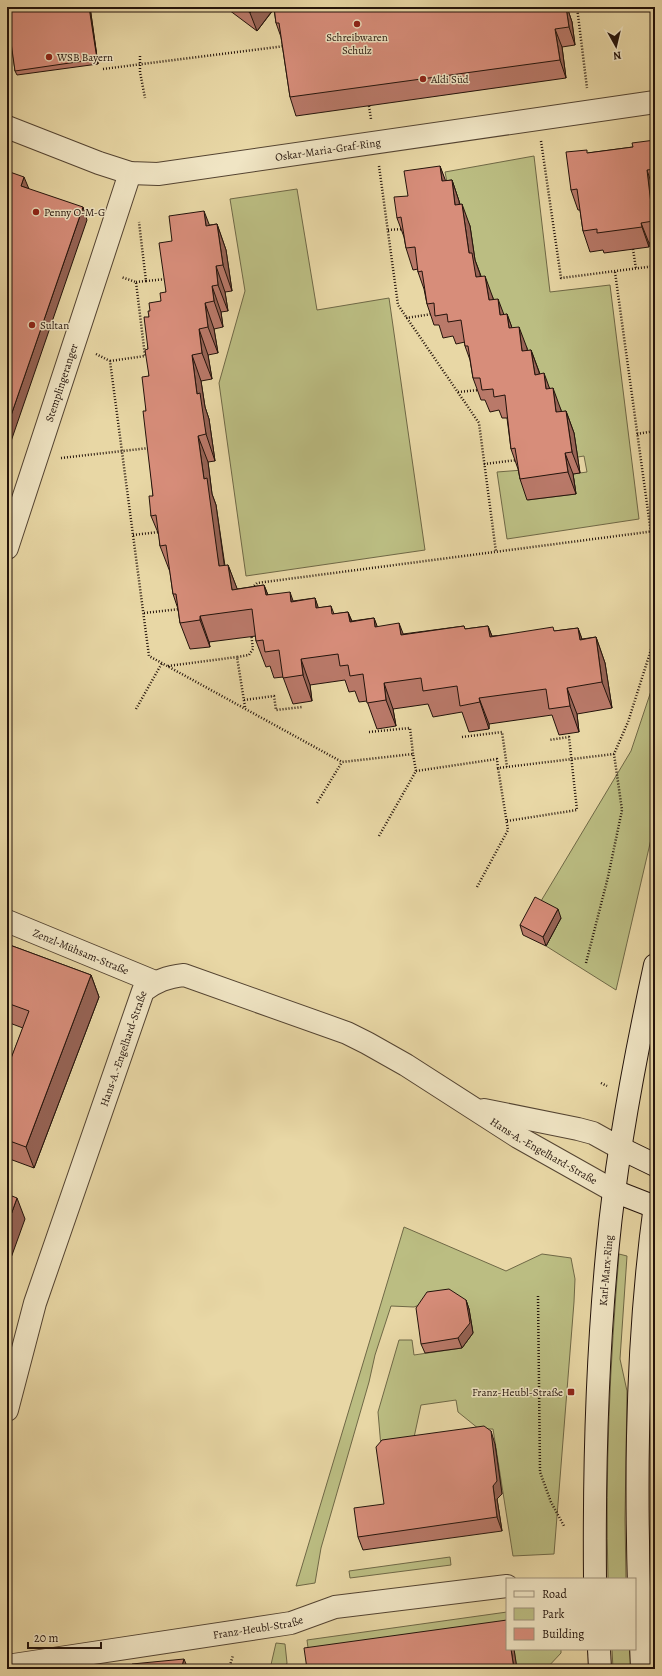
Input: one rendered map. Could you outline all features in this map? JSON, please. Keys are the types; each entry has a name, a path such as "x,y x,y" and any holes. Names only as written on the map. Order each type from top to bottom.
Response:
{"street":[{"name":"Oskar-Maria-Graf-Ring","path":"7,127 95,162 130,173 158,174 655,102"},
{"name":"Stemplingeranger","path":"9,537 130,173"},
{"name":"Zenzl-Mühsam-Straße","path":"7,921 155,982"},
{"name":"Karl-Marx-Ring","path":"595,1578 594,1481 597,1394 608,1243 628,1096 655,965"},
{"name":"Hans-A.-Engelhard-Straße","path":"7,1410 35,1303 143,991 155,982 169,977 184,974 347,1033 406,1065 518,1137 614,1191 655,1206"},
{"name":"Hans-A.-Engelhard-Straße","path":"475,1108 593,1133 655,1165"},
{"path":"642,1669 638,1580 638,1441 640,1375 655,1206"},
{"name":"Franz-Heubl-Straße","path":"7,1666 290,1623 335,1607 506,1586"},
{"path":"599,1650 600,1669"}],"path":[{"path":"561,11 577,8 590,111"},
{"path":"103,69 288,45"},
{"path":"140,56 145,98"},
{"path":"541,140 561,278 655,266"},
{"path":"379,166 398,305 479,423 496,552"},
{"path":"139,218 146,281"},
{"path":"388,230 403,229"},
{"path":"634,249 636,269"},
{"path":"615,272 655,562"},
{"path":"119,276 136,282 170,278"},
{"path":"136,282 144,356"},
{"path":"406,318 433,314"},
{"path":"94,352 110,361 150,355"},
{"path":"110,361 149,656 342,762 414,754"},
{"path":"458,392 479,390"},
{"path":"637,434 655,431"},
{"path":"58,458 154,448"},
{"path":"484,464 517,460"},
{"path":"246,593 257,583 655,531"},
{"path":"134,535 160,532"},
{"path":"144,613 180,608"},
{"path":"167,666 249,655 253,649 250,629"},
{"path":"586,963 608,877 622,810 614,754 628,722 655,637"},
{"path":"237,657 245,708"},
{"path":"136,709 162,663"},
{"path":"244,700 274,696 276,710 302,707"},
{"path":"369,732 410,728 416,771 379,836"},
{"path":"462,737 502,732 506,767"},
{"path":"507,821 578,810 569,737 549,740"},
{"path":"498,768 614,754"},
{"path":"416,771 497,759 508,830 477,887"},
{"path":"317,803 342,762"},
{"path":"538,1296 540,1472 551,1502 564,1526"}],"green space":[{"path":"534,156 550,292 610,285 639,519 507,539 497,472 523,470 528,500 576,494 573,474 587,472 584,456 578,457 483,299 448,187 445,172"},
{"path":"297,189 317,310 389,298 425,550 246,576 219,383 245,291 230,199"},
{"path":"655,679 655,822 616,990 546,946 561,918 538,906 631,751"},
{"path":"404,1227 506,1271 542,1254 571,1258 575,1279 574,1302 554,1554 513,1556 493,1429 479,1429 458,1412 456,1400 421,1405 413,1442 381,1447 378,1412 399,1340 412,1340 414,1355 462,1348 430,1301 414,1307 391,1306 375,1355 369,1382 321,1548 315,1583 296,1586"},
{"path":"619,1254 627,1256 620,1359 627,1391 625,1519 626,1578 608,1578 607,1498 613,1335"},
{"path":"450,1557 451,1565 350,1578 349,1571"},
{"path":"506,1612 506,1635 310,1663 307,1640"},
{"path":"276,1643 285,1644 287,1663 285,1669 270,1669"},
{"path":"514,1650 561,1650 561,1653 546,1669 517,1669"},
{"path":"612,1650 630,1650 631,1669 613,1669"}],"building":[{"path":"7,7 89,7 97,59 15,71"},
{"path":"243,7 255,7 250,13"},
{"path":"274,7 566,7 569,27 555,29 560,60 290,97 279,23 276,23"},
{"path":"655,140 655,169 647,170 653,221 641,223 642,227 597,233 597,229 583,231 577,189 571,190 566,152 587,150 587,153 633,147 632,143"},
{"path":"440,166 442,181 452,180 455,205 462,204 469,253 472,253 476,277 485,276 489,300 498,299 500,315 507,314 509,328 519,327 522,351 531,350 535,375 544,373 546,389 553,388 556,412 566,411 572,452 565,453 568,472 520,479 515,448 511,449 505,395 494,397 493,389 482,390 480,378 473,378 468,346 465,346 461,320 448,322 447,314 435,316 434,303 427,304 422,271 418,272 415,247 406,248 401,217 397,218 394,197 408,196 404,171"},
{"path":"7,171 24,177 21,186 83,207 7,427"},
{"path":"204,211 206,226 217,224 223,265 216,266 218,285 212,286 214,301 205,303 208,327 199,329 202,353 192,355 197,394 200,393 206,434 198,436 204,479 207,478 219,566 228,565 232,590 264,585 266,595 290,592 291,602 315,598 316,608 331,606 332,614 348,612 350,622 374,618 375,627 399,623 401,635 464,626 465,629 488,626 490,637 553,627 554,631 578,628 580,640 596,637 602,682 567,688 570,706 549,709 546,689 479,698 480,702 460,706 457,686 423,691 421,678 384,683 386,700 367,703 363,674 350,676 348,665 340,666 338,654 301,659 303,675 283,678 279,650 265,652 263,640 256,641 252,609 200,616 200,620 180,623 176,594 173,594 166,545 160,546 156,515 151,516 149,496 153,496 143,411 146,411 142,377 149,376 145,350 148,349 144,317 149,317 149,303 161,301 160,293 166,292 159,243 172,241 169,216"},
{"path":"535,897 558,909 543,937 520,925"},
{"path":"7,944 91,975 26,1147 7,1140 7,1069 29,1011 7,1003"},
{"path":"7,1194 17,1198 7,1226"},
{"path":"449,1289 466,1300 470,1323 458,1338 421,1344 416,1308 427,1292"},
{"path":"484,1426 491,1431 497,1481 493,1486 497,1517 358,1537 354,1508 384,1504 376,1447 382,1440"},
{"path":"506,1620 506,1650 511,1650 514,1669 307,1669 304,1648"},
{"path":"184,1659 181,1669 131,1669 132,1664"}],"place":[{"name":"Schreibwaren Schulz","path":"357,24"},
{"name":"WSB Bayern","path":"49,57"},
{"name":"Aldi Süd","path":"423,79"},
{"name":"Penny O-M-G","path":"36,212"},
{"name":"Sultan","path":"32,325"},
{"name":"Franz-Heubl-Straße","path":"571,1392"}]}
